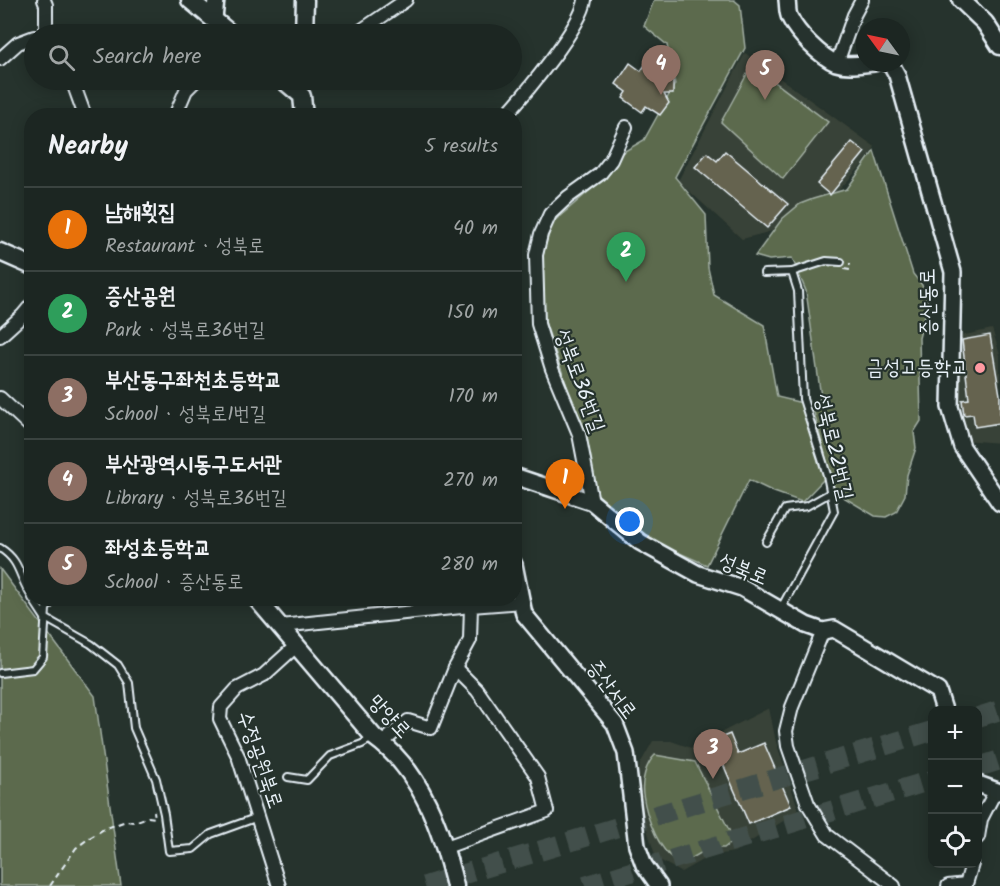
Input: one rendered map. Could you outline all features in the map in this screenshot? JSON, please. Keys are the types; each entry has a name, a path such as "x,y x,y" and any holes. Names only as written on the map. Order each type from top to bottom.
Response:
{"main road":[{"path":"190,0 219,24"},
{"path":"304,24 305,0"},
{"path":"967,2 985,23 1000,46"},
{"path":"303,90 304,108"},
{"path":"0,252 24,262"},
{"name":"망양로","path":"263,606 378,740 407,770 427,803 446,847 455,886"}],"street":[{"path":"44,0 46,24"},
{"path":"214,19 216,0"},
{"path":"371,24 406,0"},
{"path":"512,108 526,93 584,11 585,0"},
{"path":"787,0 789,16 799,33 825,57 837,63 856,64"},
{"path":"837,63 854,15 862,0"},
{"path":"0,59 18,43 24,41"},
{"name":"증산동로","path":"895,72 953,272 950,407 962,447 1000,503"},
{"path":"76,90 82,108"},
{"path":"178,108 186,90"},
{"path":"304,90 311,108"},
{"name":"성북로36번길","path":"592,502 579,434 552,369 537,324 536,255 541,234 550,214 567,197 600,174 610,160 626,127"},
{"path":"0,336 24,314"},
{"path":"0,398 24,420"},
{"name":"성북로","path":"522,479 592,502 640,542 698,574 742,588 807,626 823,631 834,629 938,691 942,706"},
{"name":"증산서로","path":"522,602 524,614 615,724 626,753 637,846 644,865 659,886"},
{"path":"280,626 439,606"},
{"path":"378,740 408,722 431,729 440,702 470,640 471,606"},
{"path":"823,631 792,707 786,731 788,746 808,804 827,835 894,886"},
{"name":"수정공원북로","path":"279,886 238,756 220,719 221,707 237,689 264,675 297,645"},
{"path":"446,847 547,811 538,777 477,690 455,668"},
{"path":"982,785 998,791 982,817"},
{"path":"948,886 966,884 971,868"}],"lane":[{"path":"764,273 792,272 826,261 841,262"},
{"name":"성북로22번길","path":"780,610 834,511 827,475 803,399 798,291 792,272"},
{"path":"766,542 784,510 807,506 830,493"},
{"path":"0,548 8,553 18,565 24,586"},
{"path":"37,606 45,618 100,651 118,665 129,683 134,728 156,779 169,851 193,849 211,834 258,817"},
{"path":"0,673 33,669 43,657 45,618 48,606"},
{"path":"288,777 307,780 330,756 378,740"}],"path":[{"path":"50,886 76,848 88,839 104,829 126,821 134,822 155,818 154,809"}],"shaded area":[{"path":"745,53 875,147 862,165 828,202 783,228 742,239 678,181"},
{"path":"992,329 1000,355 1000,443 964,440 953,404 952,338"},
{"path":"769,708 776,742 799,811 734,852 709,856 681,872 656,858 636,794 640,764 653,741 671,741 691,748"}],"green space":[{"path":"654,0 734,0 740,5 745,48 675,177 706,215 708,268 714,295 764,325 777,397 802,403 824,479 802,502 749,480 707,565 652,541 595,497 590,454 542,313 541,262 552,223 610,173 618,155 644,140 675,84 667,45 644,26"},
{"path":"752,65 828,122 783,179 721,122"},
{"path":"874,151 913,274 922,285 928,303 919,338 921,421 914,432 916,448 907,475 905,495 896,512 886,517 875,516 835,492 813,409 821,397 806,291 792,258 769,260 755,256 782,219 800,204 847,189"},
{"path":"0,569 24,601 24,606 28,606 95,696 121,886 0,886"},
{"path":"655,755 695,762 734,840 724,848 709,848 682,864 667,853 655,835 643,794 645,773"}],"building":[{"path":"651,56 666,68 673,82 673,94 664,94 669,103 660,115 646,106 642,112 623,98 627,92 616,84 630,63 641,71"},
{"path":"852,142 865,152 830,195 817,184"},
{"path":"725,151 788,204 767,228 695,167 707,153 717,161"},
{"name":"금성고등학교","path":"990,335 1000,395 1000,423 975,427 973,414 964,415 962,400 969,399 962,340"},
{"path":"730,734 738,754 764,743 791,806 749,824 713,741"}],"tunnel":[{"path":"982,716 1000,710"},
{"path":"425,886 928,732"},
{"path":"982,766 1000,760"},
{"path":"585,886 928,781"}],"place":[{"name":"부산광역시동구도서관","path":"661,95"},
{"name":"좌성초등학교","path":"765,100"},
{"name":"증산공원","path":"626,282"},
{"name":"금성고등학교","path":"980,368"},
{"name":"남해횟집","path":"565,509"},
{"name":"부산동구좌천초등학교","path":"713,779"}]}
